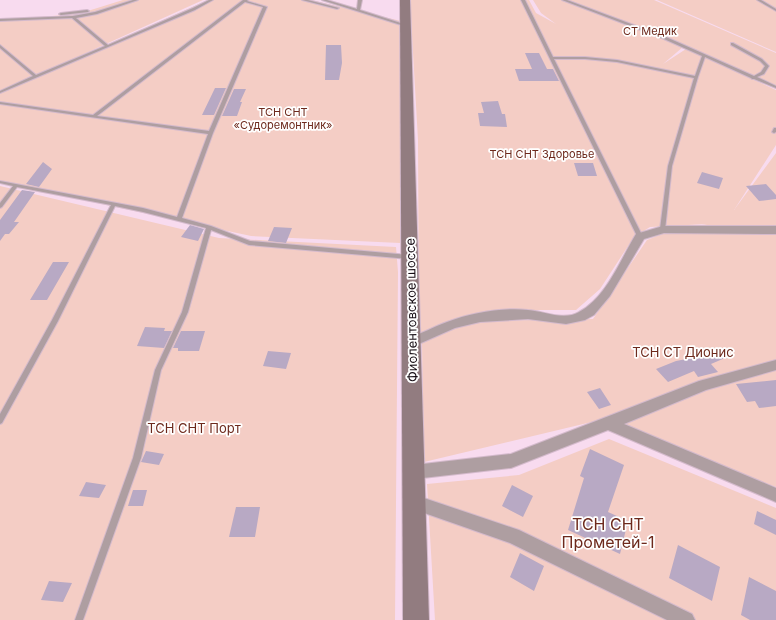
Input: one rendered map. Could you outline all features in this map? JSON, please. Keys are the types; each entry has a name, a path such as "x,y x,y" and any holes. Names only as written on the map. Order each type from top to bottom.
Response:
{"main road":[{"name":"Фиолентовское шоссе","path":"405,0 416,620"}],"street":[{"path":"412,342 456,323 478,319 522,314 563,320 580,317 592,310 614,282 640,237 663,229 776,230"},
{"path":"414,472 511,461 704,385 776,365"},
{"path":"608,424 776,495"},
{"path":"415,503 513,536 686,620"}],"lane":[{"path":"0,17 95,10 129,0"},
{"path":"0,20 74,17 96,13 136,0"},
{"path":"0,92 211,0"},
{"path":"96,115 245,0 265,7 211,133 179,219"},
{"path":"304,0 374,16 405,25"},
{"path":"324,0 374,16"},
{"path":"358,10 360,0"},
{"path":"523,0 553,58 640,237"},
{"path":"564,0 665,38 776,87"},
{"path":"759,0 776,10"},
{"path":"74,17 107,46"},
{"path":"732,44 760,60 767,66 763,73 753,78"},
{"path":"0,46 36,77"},
{"path":"663,229 670,166 696,77 704,56"},
{"path":"553,58 581,57 616,61 696,77"},
{"path":"0,103 96,115 211,133"},
{"path":"0,182 114,204 179,219 209,227 249,243 410,258"},
{"path":"0,206 16,185"},
{"path":"0,421 55,321 114,204"},
{"path":"78,620 137,458 158,370 185,312 209,227"}],"green space":[{"path":"123,0 203,0 0,92 0,20 78,14"},
{"name":"ТСН СНТ «Судоремонтник»","path":"208,0 311,0 401,21 400,243 251,236 0,182 0,93"},
{"path":"410,0 529,0 536,13 556,24 541,13 533,0 654,0 776,53 776,87 683,47 663,64 686,49 776,90 776,145 734,210 776,153 776,487 600,420 424,462 422,343 472,321 593,319 647,240 667,232 707,224 650,227 634,237 600,289 576,310 524,310 476,313 419,337 418,140"},
{"path":"657,0 776,0 776,52"},
{"name":"ТСН СНТ Порт","path":"0,186 219,238 396,247 398,272 395,620 0,620"},
{"name":"ТСН СНТ Прометей-1","path":"609,439 776,508 776,620 435,620 427,484 519,475"}],"building":[{"path":"326,45 341,45 342,63 339,80 325,80"},
{"path":"525,53 539,53 547,69 553,69 559,81 519,81 515,69 532,69"},
{"path":"215,88 226,88 214,115 202,115"},
{"path":"234,89 246,89 240,102 242,102 237,116 222,116"},
{"path":"498,101 502,114 505,114 507,127 480,126 478,113 484,113 481,102"},
{"path":"43,162 52,169 39,187 26,184"},
{"path":"574,163 593,163 597,176 578,176"},
{"path":"702,172 723,178 719,189 697,183"},
{"path":"766,184 776,195 776,199 759,201 746,186"},
{"path":"22,190 35,192 14,222 19,222 9,234 5,234 0,241 0,220"},
{"path":"190,225 204,229 198,241 181,237"},
{"path":"274,227 292,228 286,243 268,241"},
{"path":"53,262 69,262 47,300 30,300"},
{"path":"145,327 165,328 164,331 172,331 164,348 137,346"},
{"path":"181,331 205,331 199,351 178,351 178,348 173,348"},
{"path":"268,351 291,353 286,369 263,366"},
{"path":"723,352 725,358 711,364 718,372 698,377 694,371 668,382 656,369 676,361"},
{"path":"776,380 776,406 759,408 755,401 747,402 736,384"},
{"path":"600,388 611,405 599,409 587,392"},
{"path":"590,449 624,465 608,512 628,521 620,554 568,530 584,478 580,476"},
{"path":"146,451 164,454 159,465 141,462"},
{"path":"86,482 106,485 99,498 79,496"},
{"path":"512,485 533,496 523,517 502,506"},
{"path":"133,490 147,490 143,506 128,506"},
{"path":"236,507 260,507 255,537 229,537"},
{"path":"757,511 776,520 776,535 754,524"},
{"path":"678,545 720,567 712,601 669,578"},
{"path":"520,553 544,566 534,591 510,577"},
{"path":"749,577 776,591 776,620 750,620 741,615"},
{"path":"49,581 72,583 63,602 41,600"}],"park label":[{"name":"СТ Медик","path":"650,31"},
{"name":"ТСН СНТ Здоровье","path":"542,154"},
{"name":"ТСН СТ Дионис","path":"683,352"}]}
